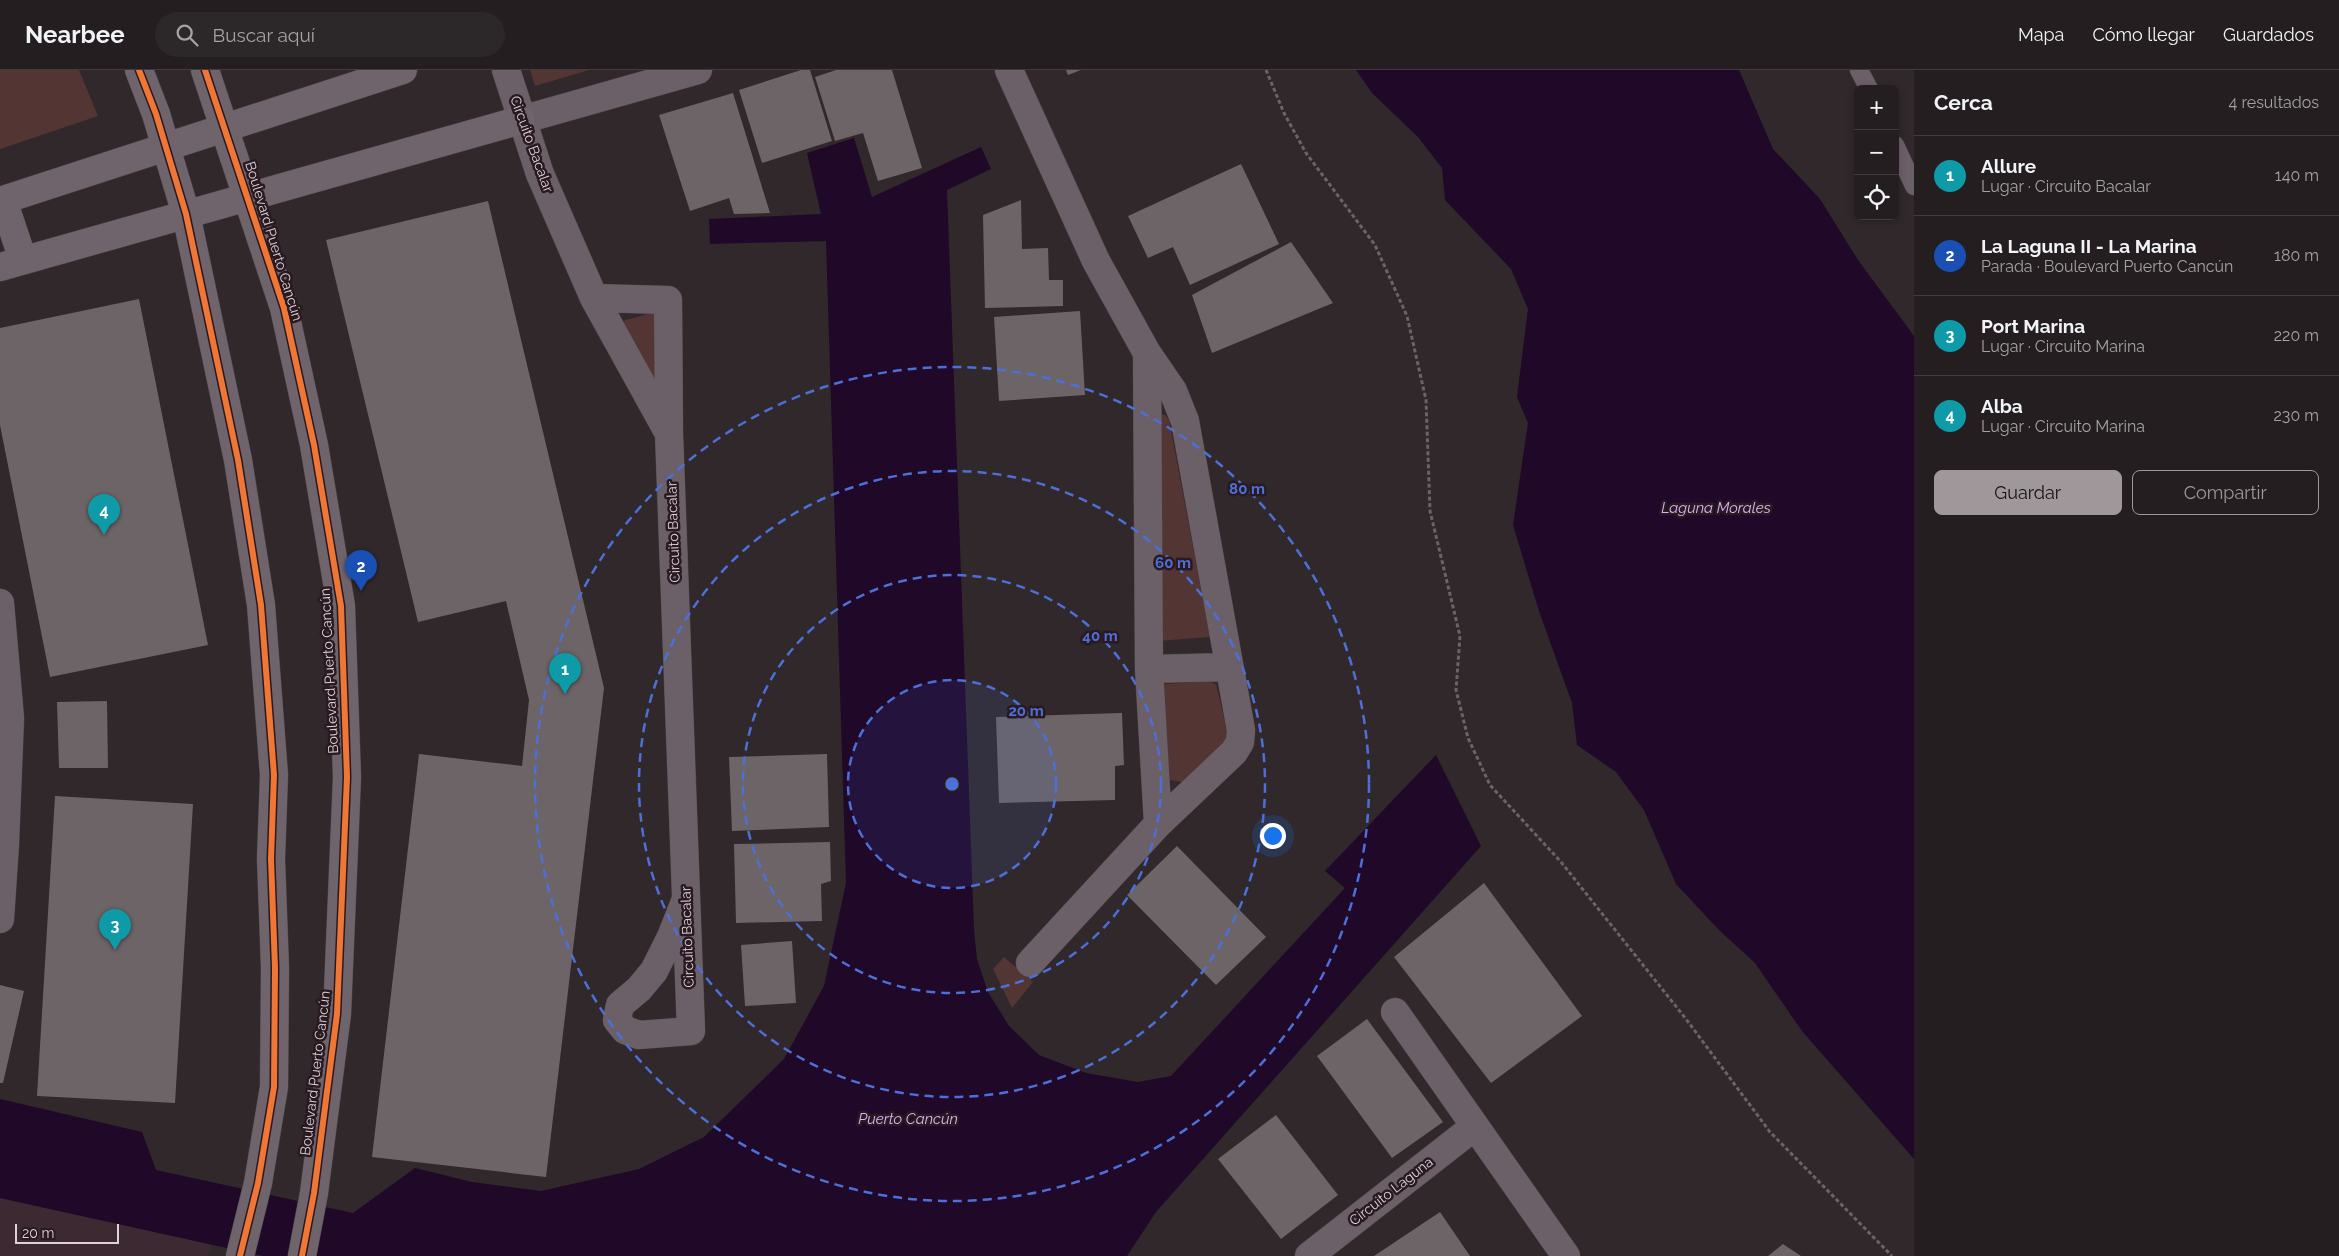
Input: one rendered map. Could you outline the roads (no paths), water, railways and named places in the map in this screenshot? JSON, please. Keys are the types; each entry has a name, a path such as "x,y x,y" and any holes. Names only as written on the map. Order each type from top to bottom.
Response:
{"street":[{"path":"139,70 166,147 186,214 238,460 261,605 274,775 271,859 275,968 274,1087 258,1183 241,1254"},
{"name":"Boulevard Puerto Cancún","path":"205,70 226,128 284,308 314,445 341,606 347,777 337,1014 314,1193 302,1256"},
{"path":"403,70 2,200 12,263 698,70"},
{"name":"Circuito Bacalar","path":"506,70 540,174 594,298 669,433 691,1031 640,1034 625,1030 617,1020 620,1005 639,989 654,971 671,937 686,899"},
{"path":"1009,70 1096,261 1148,353 1173,391 1185,420 1228,667 1241,730 1240,742 1234,752 1158,824 1030,963"},
{"path":"594,298 668,300 669,433"},
{"path":"1148,353 1148,669 1158,824"},
{"path":"0,603 10,718 6,844 0,919"},
{"path":"1148,669 1228,667"},
{"path":"1395,1012 1566,1256"},
{"name":"Circuito Laguna","path":"1309,1256 1474,1126"}],"lane":[{"path":"1859,70 1867,85"},
{"path":"1899,154 1914,186"}],"water":[{"name":"Laguna Morales","path":"1356,70 1739,70 1773,149 1820,199 1858,260 1914,336 1914,1159 1802,1031 1755,963 1719,930 1676,884 1644,810 1616,772 1577,745 1572,703 1539,611 1513,525 1528,423 1517,397 1528,309 1511,269 1445,200 1442,168 1418,137 1372,93"},
{"name":"Puerto Cancún","path":"854,138 872,197 981,147 991,169 947,190 974,930 977,959 988,992 1009,1026 1039,1055 1086,1073 1138,1082 1171,1076 1345,888 1325,871 1436,755 1481,846 1156,1212 1127,1256 263,1256 0,1198 0,1099 142,1132 156,1170 353,1213 415,1168 472,1182 541,1191 639,1169 704,1137 784,1059 824,986 846,883 826,241 710,244 709,219 821,214 807,153"}],"place":[{"name":"Alba","path":"104,535"},
{"name":"La Laguna II - La Marina","path":"361,591"},
{"name":"Allure","path":"565,694"},
{"name":"Port Marina","path":"115,950"}]}
